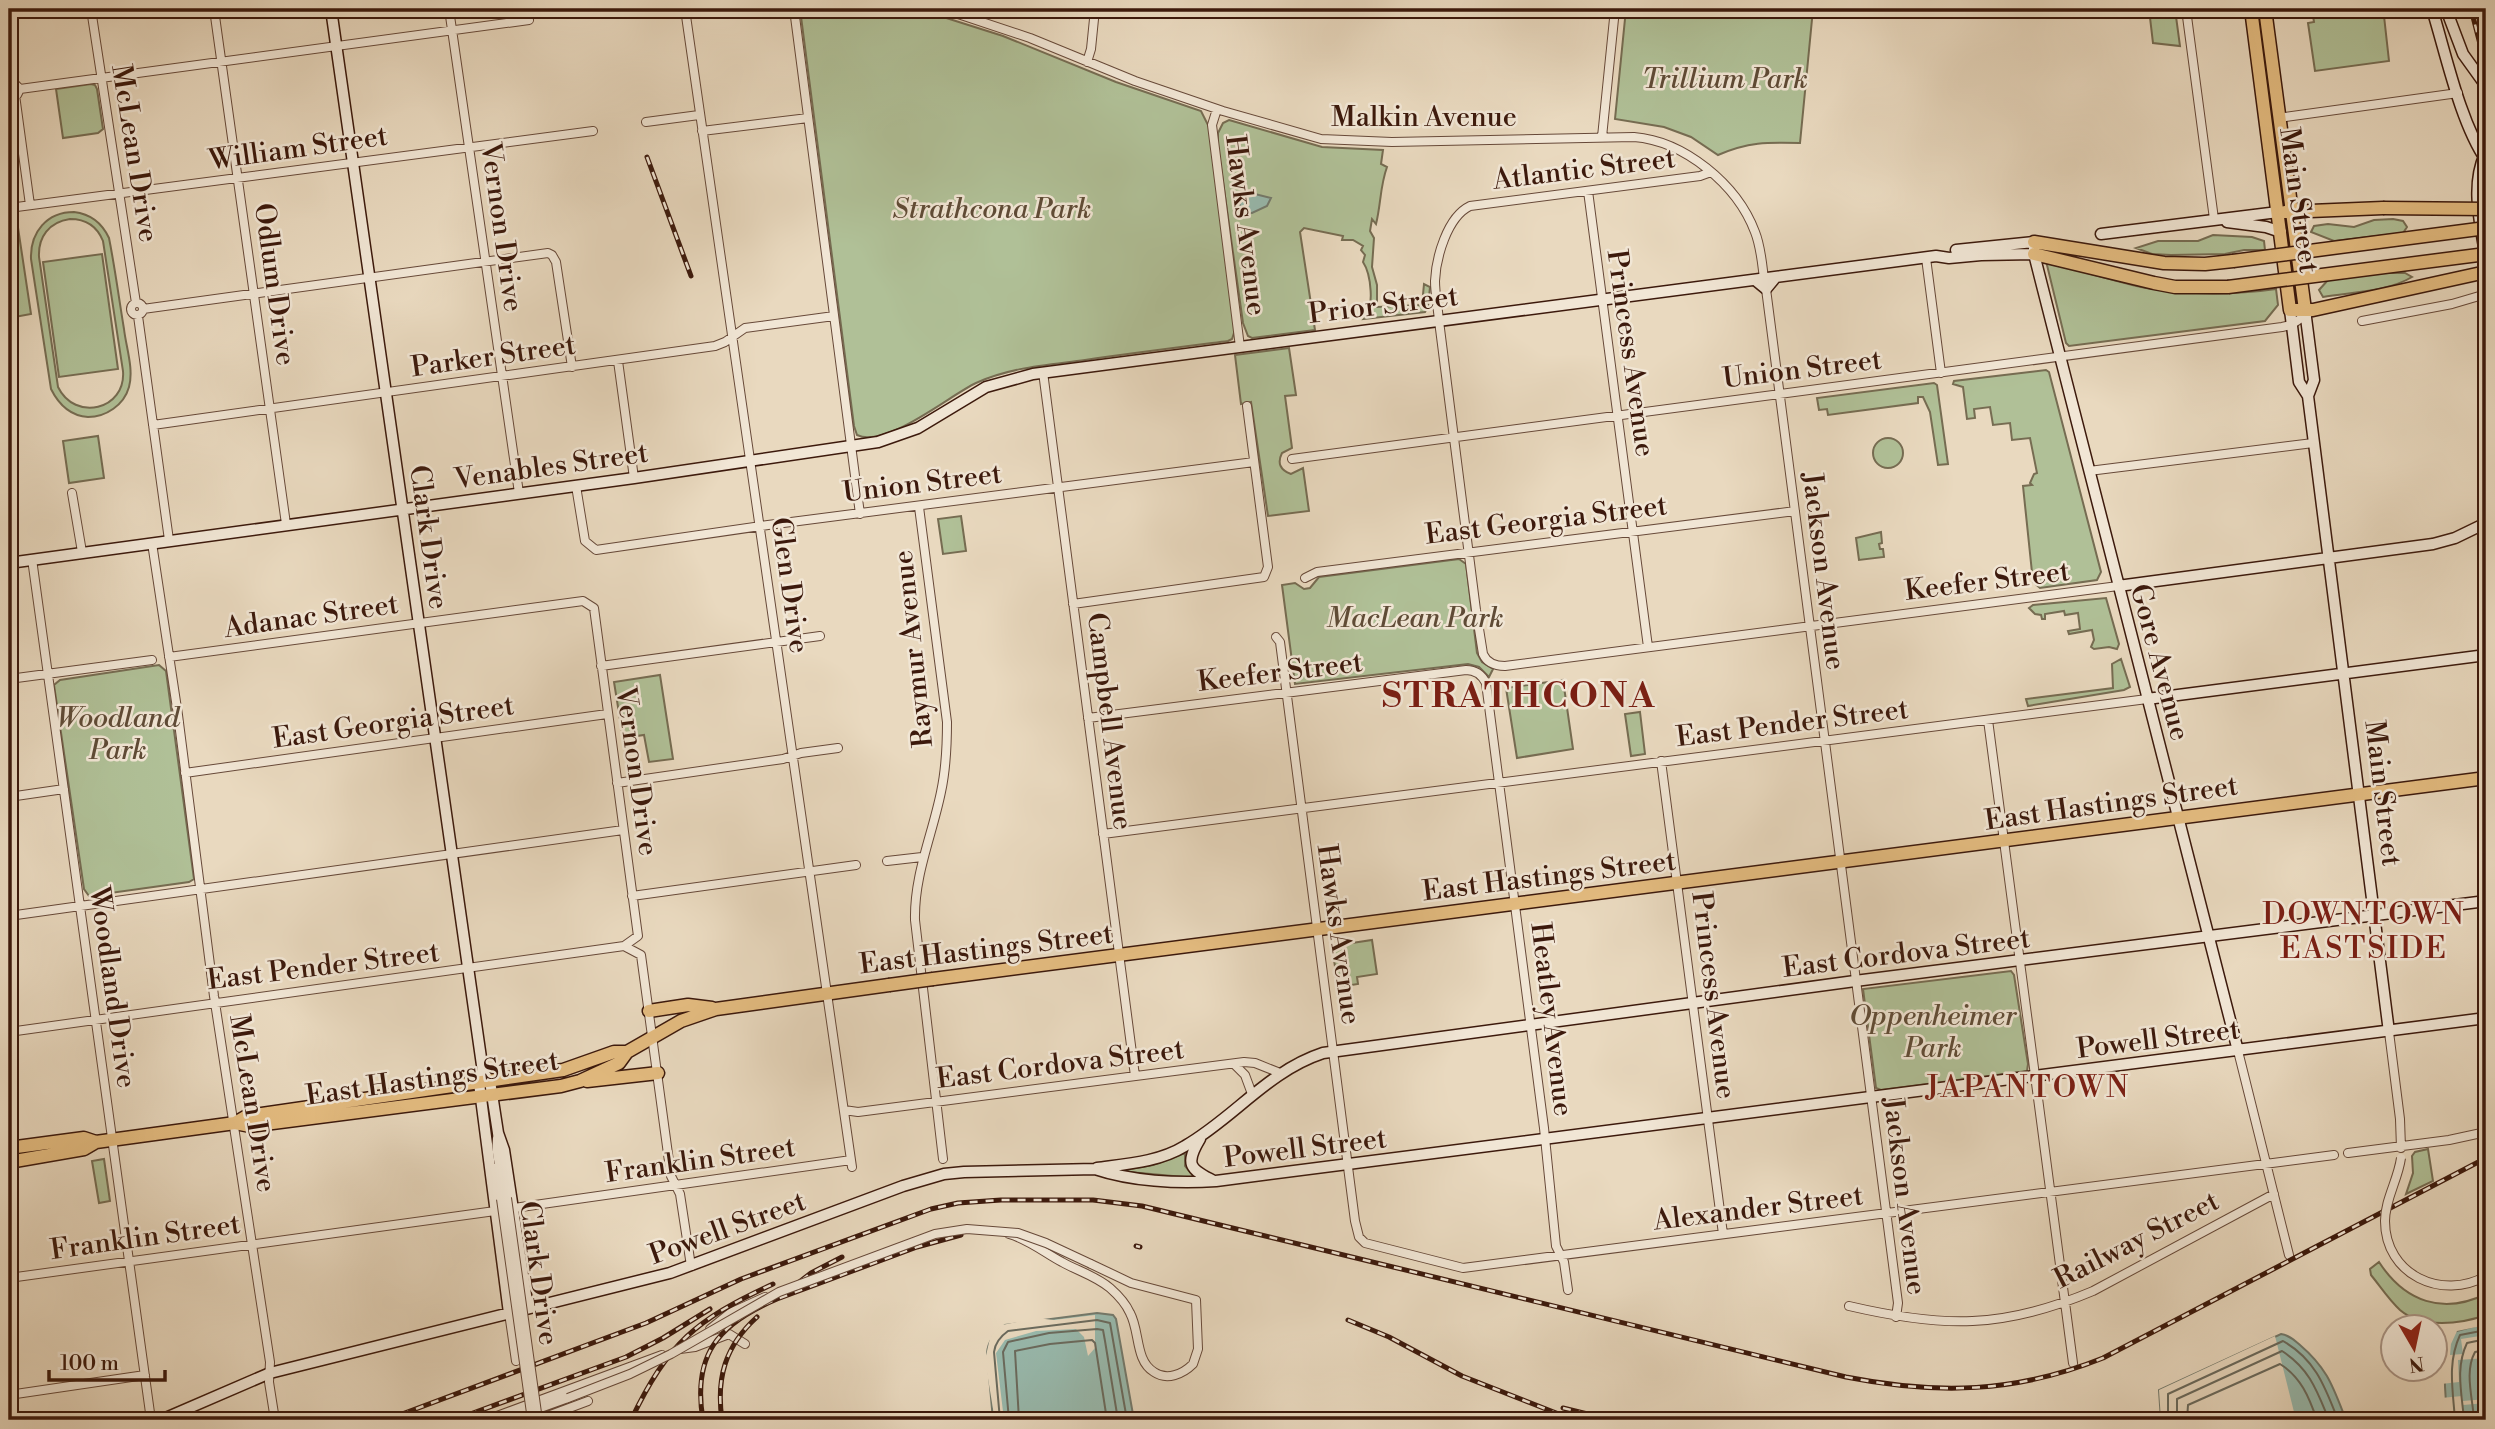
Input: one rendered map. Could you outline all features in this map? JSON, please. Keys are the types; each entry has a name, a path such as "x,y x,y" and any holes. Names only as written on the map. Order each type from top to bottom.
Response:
{"main road":[{"name":"Clark Drive","path":"331,9 467,969 487,1096 504,1150 507,1202 528,1308"},
{"name":"Main Street","path":"2250,9 2299,382 2308,396"},
{"name":"Main Street","path":"2265,9 2291,212 2310,311 2314,380 2308,396 2313,443 2389,1032"},
{"path":"2432,9 2477,147 2485,156 2477,187 2486,260"},
{"path":"2446,9 2463,54 2486,86"},
{"path":"2101,234 2277,212 2383,208 2486,209"},
{"path":"2214,219 2281,232"},
{"path":"2034,248 2164,263 2205,264 2486,228"},
{"path":"2034,248 2154,284 2175,287 2228,287 2486,254"},
{"name":"Prior Street","path":"850,447 894,438 928,422 986,387 1043,372 1602,300 1765,282 1931,257 1949,258 2034,248"},
{"name":"Gore Avenue","path":"2034,248 2238,1051"},
{"path":"2290,310 2310,311 2486,272"},
{"name":"Venables Street","path":"9,563 850,447"},
{"name":"Keefer Street","path":"2118,586 2433,544 2455,538 2486,523"},
{"name":"East Pender Street","path":"2147,699 2486,655"},
{"name":"East Hastings Street","path":"9,1162 84,1149 96,1142 235,1123 250,1126 487,1096 580,1081 619,1063 627,1052 681,1021 716,1009 2486,778"},
{"name":"East Cordova Street","path":"1095,1169 1160,1158 1183,1148 1280,1073 1307,1058 1333,1052 1855,981 2486,901"},
{"path":"649,1011 688,1005 716,1009"},
{"name":"Powell Street","path":"161,1420 270,1373 641,1281 691,1266 926,1179 964,1172 1095,1169 1114,1175 1185,1182 1216,1181 2486,1018"},
{"name":"East Hastings Street","path":"235,1123 247,1116 484,1079 563,1070 614,1052 627,1052"},
{"path":"580,1081 658,1073"},
{"name":"Clark Drive","path":"487,1096 495,1211 509,1313"},
{"path":"1201,1136 1192,1154 1191,1163 1195,1171 1216,1181"},
{"name":"East Hastings Street","path":"9,1148 83,1138 96,1142"}],"street":[{"name":"McLean Drive","path":"91,9 139,309 169,540"},
{"name":"Odlum Drive","path":"214,9 286,524"},
{"name":"Vernon Drive","path":"449,9 519,493"},
{"name":"Glen Drive","path":"685,9 852,1164"},
{"path":"794,9 860,514"},
{"name":"Malkin Avenue","path":"943,9 1030,38 1135,81 1217,109 1292,132 1336,141 1602,137 1640,138 1665,143 1685,152 1711,172 1738,203 1751,223 1758,241 1765,282"},
{"path":"1087,62 1095,9"},
{"path":"1602,137 1615,9"},
{"path":"2186,9 2214,219"},
{"path":"13,89 528,20"},
{"path":"9,55 30,205"},
{"path":"2278,118 2458,93"},
{"name":"Hawks Avenue","path":"1217,109 1212,125 1240,347"},
{"path":"646,122 699,115"},
{"path":"702,131 808,118"},
{"name":"William Street","path":"9,208 593,131"},
{"name":"Atlantic Street","path":"1439,321 1435,280 1442,245 1463,209 1477,204 1588,191 1711,172"},
{"name":"Princess Avenue","path":"1588,191 1648,647"},
{"path":"139,309 544,253 552,255 556,262 572,367"},
{"path":"1931,257 1941,373"},
{"name":"Jackson Avenue","path":"1765,282 1898,1303 1896,1317"},
{"path":"2361,321 2452,304 2486,294"},
{"name":"Union Street","path":"1292,459 2291,325 2310,311"},
{"name":"Parker Street","path":"153,425 715,346 745,328 834,316"},
{"path":"1439,321 1469,552"},
{"path":"618,360 634,478"},
{"name":"Campbell Avenue","path":"1043,372 1135,1076"},
{"path":"1073,604 1260,579 1266,574 1268,567 1247,406"},
{"path":"2089,471 2313,443"},
{"name":"Union Street","path":"576,486 585,541 596,550 759,526 1254,462"},
{"path":"72,493 82,552"},
{"name":"Raymur Avenue","path":"919,506 947,722 941,795 922,857 916,890 916,933 943,1159"},
{"name":"East Georgia Street","path":"1305,578 1317,572 1795,511"},
{"name":"McLean Drive","path":"152,543 215,1002 270,1360 275,1420"},
{"name":"Keefer Street","path":"1469,552 1483,654 1490,662 1504,666 2118,586"},
{"name":"Woodland Drive","path":"32,559 151,1420"},
{"name":"Vernon Drive","path":"583,601 594,608 638,936 624,946"},
{"name":"Adanac Street","path":"169,657 583,601"},
{"path":"601,666 820,636"},
{"name":"Hawks Avenue","path":"1276,637 1280,642 1347,1166 1359,1237"},
{"path":"9,680 152,660"},
{"name":"Keefer Street","path":"1087,718 1466,670 1477,673"},
{"name":"Heatley Avenue","path":"1477,673 1486,683 1545,1140 1556,1246 1564,1262 1568,1290"},
{"name":"East Pender Street","path":"1103,834 2147,699"},
{"name":"East Georgia Street","path":"185,773 607,714"},
{"path":"1988,720 2073,1363"},
{"path":"617,783 838,748"},
{"name":"Princess Avenue","path":"1661,761 1723,1234"},
{"path":"9,797 64,789"},
{"path":"9,916 623,831"},
{"path":"887,862 922,857"},
{"path":"632,896 856,865"},
{"path":"624,946 641,955 671,1173 680,1194 691,1266"},
{"name":"East Pender Street","path":"9,1032 624,946"},
{"name":"Main Street","path":"2389,1032 2400,1119 2401,1158 2385,1219 2387,1237 2397,1260 2416,1278 2438,1286 2462,1286 2486,1276"},
{"name":"Gore Avenue","path":"2238,1051 2289,1255"},
{"name":"East Cordova Street","path":"844,1110 856,1112 1244,1062 1255,1063 1280,1073"},
{"path":"1234,1064 1245,1075 1252,1094"},
{"path":"2348,1153 2449,1140 2486,1132"},
{"name":"Alexander Street","path":"1359,1237 1369,1245 1463,1268 2334,1155"},
{"name":"Clark Drive","path":"490,1159 507,1202 536,1420"},
{"name":"Franklin Street","path":"507,1202 852,1164"},
{"name":"Railway Street","path":"1849,1306 1896,1317 1935,1322 1979,1322 2020,1315 2093,1290 2274,1194"},
{"name":"Franklin Street","path":"9,1278 495,1211"},
{"path":"491,1420 677,1349 730,1313 762,1297 893,1245 959,1227 984,1227 1014,1235 1109,1287 1130,1312 1140,1353 1152,1372 1174,1376 1188,1368 1197,1354 1196,1300 1141,1286 1018,1233 976,1229 935,1234 768,1297 671,1354 630,1374 507,1420"},
{"name":"Clark Drive","path":"509,1313 516,1361"},
{"path":"677,1349 695,1347 729,1334 745,1344"},
{"path":"9,1395 145,1375"},
{"path":"536,1420 588,1401"}],"green space":[{"name":"Strathcona Park","path":"800,9 918,9 1003,36 1116,82 1201,111 1209,127 1235,330 1232,339 1003,373 976,383 901,428 869,437 857,435"},
{"name":"Trillium Park","path":"1626,9 1813,9 1800,143 1758,144 1718,155 1691,137 1664,127 1615,119"},
{"path":"2149,9 2175,9 2180,46 2153,43"},
{"path":"2312,9 2367,9 2368,17 2384,16 2389,61 2315,71 2308,23 2314,22"},
{"path":"91,84 97,89 103,129 98,133 63,138 56,89"},
{"path":"1229,120 1322,147 1383,150 1381,164 1387,167 1376,224 1372,219 1370,231 1374,238 1372,267 1377,285 1377,307 1422,305 1424,284 1430,287 1425,312 1364,319 1370,307 1371,291 1363,262 1363,246 1353,240 1342,240 1343,236 1304,228 1300,232 1315,330 1252,338 1248,336 1243,323 1218,147 1218,133 1223,123"},
{"path":"74,212 91,217 109,238 131,373 127,393 119,404 101,415 88,417 71,412 62,405 51,389 31,259 31,249 42,225 64,213","holes":["76,219 94,227 103,241 123,371 122,384 116,395 98,407 87,408 66,398 58,387 39,257 40,243 46,232 56,223"]},
{"path":"2374,220 2403,221 2407,227 2403,233 2334,241 2311,232 2314,226 2328,224 2354,227"},
{"path":"17,221 31,314 9,318 9,222"},
{"path":"2213,235 2252,237 2264,241 2265,250 2171,255 2152,254 2136,248 2158,241 2198,241"},
{"path":"102,254 118,369 59,377 43,262"},
{"path":"2046,261 2146,288 2178,292 2276,289 2278,305 2265,321 2069,346 2066,343"},
{"path":"2381,273 2405,273 2412,277 2380,289 2323,297 2319,290 2328,280"},
{"path":"1289,348 1296,395 1285,396 1292,448 1282,453 1280,463 1282,468 1291,474 1303,468 1309,511 1268,516 1251,402 1241,404 1235,355"},
{"path":"2046,370 2049,372 2101,572 2097,580 2040,588 2033,582 2023,486 2032,485 2030,483 2037,473 2030,438 2012,440 2010,423 1993,425 1990,407 1974,409 1975,418 1967,419 1963,387 1953,384 1954,381"},
{"path":"1934,383 1937,385 1948,464 1938,465 1930,412 1923,397 1918,397 1918,403 1828,415 1827,409 1819,410 1817,398"},
{"path":"98,436 104,478 69,483 63,441"},
{"path":"1888,438 1899,442 1903,453 1899,464 1888,468 1877,464 1873,453 1877,442"},
{"path":"961,516 966,551 943,554 938,519"},
{"path":"1881,532 1882,543 1879,544 1884,557 1859,560 1856,538"},
{"name":"MacLean Park","path":"1459,559 1466,564 1477,653 1482,662 1493,669 1489,677 1479,667 1468,664 1295,684 1282,585 1295,583 1304,589 1310,588 1319,577"},
{"path":"2106,598 2119,644 2117,649 2091,647 2094,640 2092,630 2069,634 2068,631 2080,629 2078,613 2065,615 2064,611 2045,614 2045,619 2042,619 2041,615 2035,614 2029,608 2033,605"},
{"path":"2121,659 2130,687 2028,706 2026,699 2113,688 2112,664"},
{"name":"Woodland Park","path":"159,665 166,671 194,879 189,882 89,896 84,889 54,685 60,680"},
{"path":"660,675 673,759 649,762 644,735 623,738 614,682"},
{"path":"1563,680 1573,749 1517,758 1506,688"},
{"path":"1640,712 1645,754 1631,756 1625,714"},
{"path":"1372,940 1377,974 1357,977 1358,984 1338,987 1332,946"},
{"name":"Oppenheimer Park","path":"2011,971 2014,975 2027,1071 1881,1090 1876,1088 1863,989"},
{"path":"2428,1149 2433,1181 2406,1194 2413,1173 2412,1156 2415,1152"},
{"path":"1185,1153 1185,1166 1195,1178 1118,1171 1153,1165"},
{"path":"104,1159 110,1201 99,1203 92,1161"},
{"path":"2379,1262 2401,1287 2426,1301 2455,1303 2486,1294 2486,1315 2450,1322 2450,1314 2406,1314 2371,1275 2370,1269"}],"water":[{"path":"1242,193 1271,198 1267,206 1252,213 1241,212 1238,197"},
{"path":"1097,1313 1113,1315 1116,1319 1134,1420 993,1420 987,1353 990,1340 995,1334 1005,1325"},
{"path":"2486,1323 2486,1420 2448,1420 2445,1384 2450,1384 2450,1344 2453,1332"},
{"path":"2281,1334 2293,1340 2317,1362 2333,1388 2346,1420 2161,1420 2159,1390"}],"pier":[{"path":"1095,1315 1095,1348 1088,1356 1084,1337 1076,1329 1036,1331 1005,1340 996,1353 1004,1420 992,1420 994,1415 985,1360 990,1338 995,1331 1002,1325 1036,1318 1054,1320"},
{"path":"2486,1320 2486,1325 2457,1331 2451,1344 2450,1355 2450,1333 2456,1325"},
{"path":"2486,1335 2486,1358 2458,1360 2459,1382 2450,1383 2450,1355 2463,1354 2461,1339"},
{"path":"2275,1336 2296,1420 2161,1420 2159,1390"},
{"path":"2462,1396 2463,1401 2486,1399 2486,1403 2463,1405 2464,1420 2445,1420 2441,1398"}],"railway":[{"path":"2471,9 2486,67"},
{"path":"647,157 691,276"},
{"path":"386,1420 646,1323 741,1279 931,1209 958,1203 1001,1200 1093,1200 1142,1206 1846,1377 1913,1387 2008,1384 2071,1370 2103,1358 2486,1158"},
{"path":"703,1420 701,1397 706,1360 714,1344 739,1319 777,1299 917,1247 961,1235"},
{"path":"1136,1246 1140,1247"},
{"path":"789,1290 811,1273 842,1257"},
{"path":"631,1420 658,1371 687,1337 723,1310 773,1284"},
{"path":"454,1420 626,1357 710,1309"},
{"path":"722,1420 720,1390 725,1364 737,1339 757,1317"},
{"path":"1348,1320 1389,1337 1462,1376 1574,1420"},
{"path":"1563,1408 1612,1420"}],"district":[{"name":"STRATHCONA","path":"1519,695"},
{"name":"DOWNTOWN EASTSIDE","path":"2364,932"},
{"name":"JAPANTOWN","path":"2028,1087"}]}
